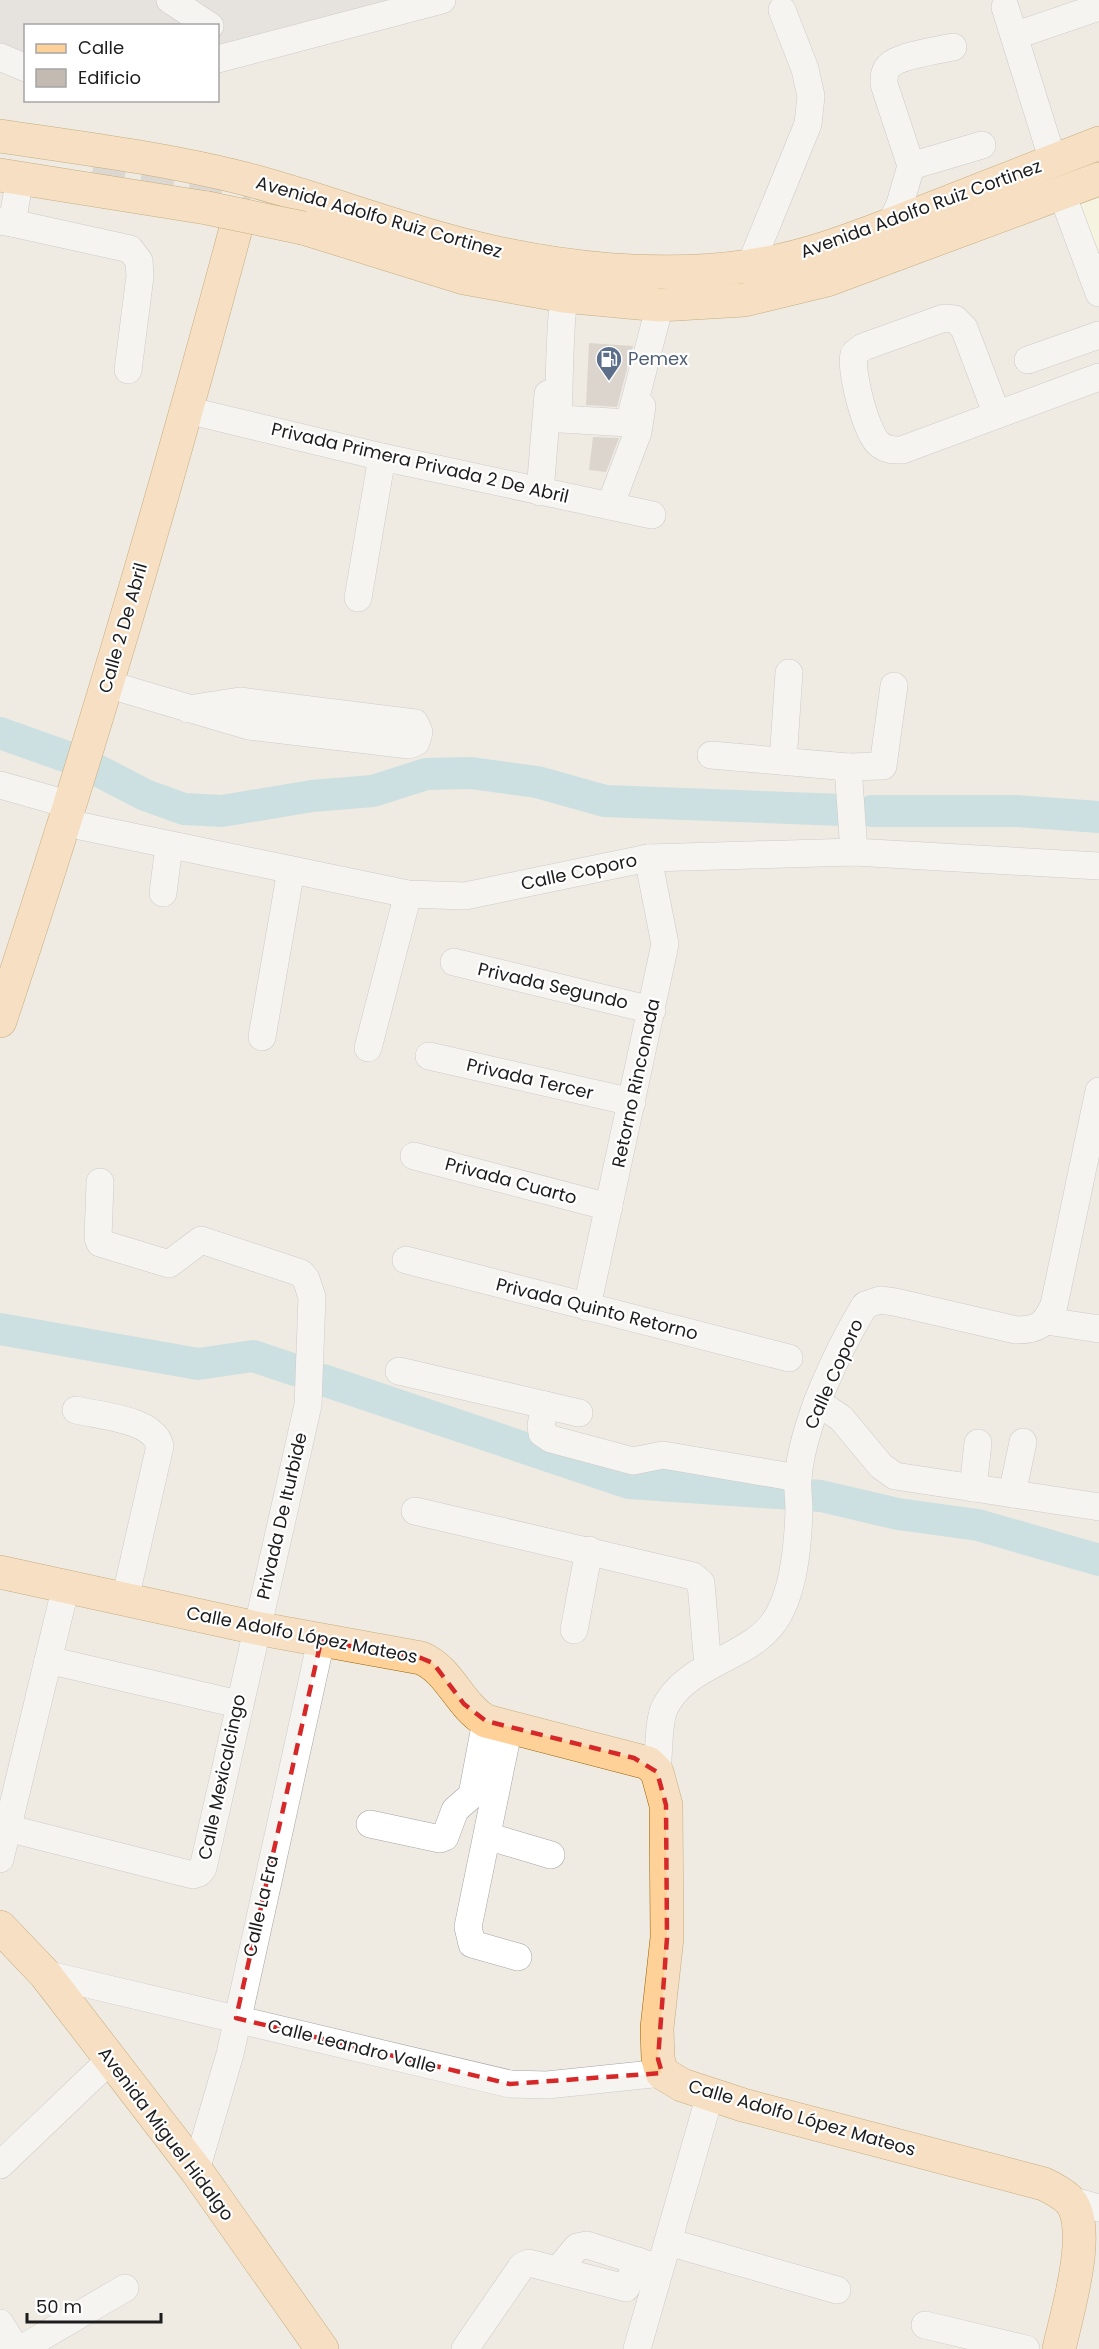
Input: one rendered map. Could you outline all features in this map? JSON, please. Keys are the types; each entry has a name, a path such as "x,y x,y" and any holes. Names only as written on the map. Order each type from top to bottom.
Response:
{"main road":[{"name":"Avenida Adolfo Ruiz Cortinez","path":"0,136 118,154 239,178 311,197 473,247 568,264 660,273 750,266 818,249 890,225 1099,143"},
{"path":"0,145 93,168"},
{"path":"1053,161 1062,194"},
{"name":"Avenida Adolfo Ruiz Cortinez","path":"10,177 207,208 303,228 464,278 564,296 660,305 744,300 827,280 1099,179"},
{"path":"188,408 205,383 213,363 244,244 255,231 262,231 346,257 464,278"},
{"name":"Calle 2 De Abril","path":"1,1014 69,814 188,408 235,232"},
{"name":"Calle Adolfo López Mateos","path":"0,1572 256,1628 421,1658 434,1663 464,1704 498,1724 634,1758 648,1763 657,1772"},
{"path":"657,1772 666,1804 667,1938 657,2028 658,2059 662,2073"},
{"name":"Avenida Miguel Hidalgo","path":"0,1927 45,1974 196,2170 322,2349"},
{"name":"Calle Adolfo López Mateos","path":"662,2073 671,2080 711,2095 1044,2184 1084,2204 1078,2260 1059,2349"}],"street":[{"path":"170,0 207,24"},
{"path":"220,50 414,4 442,0"},
{"path":"1005,7 1053,161"},
{"path":"1014,36 1099,7"},
{"path":"750,266 808,124 811,96 805,69 783,9"},
{"path":"890,225 900,204 911,166 884,84 884,74 889,65 898,60 953,46"},
{"path":"0,57 24,67"},
{"path":"0,67 24,68"},
{"path":"911,166 982,145"},
{"path":"10,177 6,222 116,243 130,249 139,261 140,276 128,370"},
{"path":"1062,194 1097,281"},
{"path":"540,492 545,423 564,296"},
{"path":"559,332 562,358 558,414 561,419 628,423 660,305"},
{"path":"997,415 964,328 956,319 944,318 863,347 854,354 852,364 862,404 877,442 887,450 902,450 997,415 1099,377"},
{"path":"1028,360 1099,335"},
{"path":"610,506 638,432 644,366"},
{"name":"Privada Primera Privada 2 De Abril","path":"188,408 382,457 652,515"},
{"path":"358,598 382,457"},
{"path":"783,761 789,673"},
{"path":"107,684 188,709 249,726 409,745 416,742 420,732 416,723 240,701 188,709"},
{"path":"711,755 848,767 883,766 894,686"},
{"path":"848,767 854,852"},
{"name":"Calle Coporo","path":"0,785 69,814 169,846 408,894 465,896 648,858 854,852 1099,866"},
{"path":"163,893 169,846"},
{"name":"Retorno Rinconada","path":"587,1307 652,1010 665,934 648,858"},
{"path":"262,1037 291,870"},
{"path":"368,1048 408,894"},
{"name":"Privada Segundo","path":"454,962 652,1010"},
{"name":"Privada Tercer","path":"429,1056 632,1102"},
{"path":"1099,1091 1093,1145 1054,1305 1046,1322 1099,1329"},
{"name":"Privada Cuarto","path":"414,1156 609,1207"},
{"name":"Privada De Iturbide","path":"100,1182 98,1238 100,1243 169,1264 201,1240 301,1274 306,1279 312,1298 308,1405 256,1628"},
{"name":"Privada Quinto Retorno","path":"406,1260 789,1358"},
{"name":"Calle Coporo","path":"657,1772 663,1711 678,1686 760,1638 780,1614 790,1587 799,1511 798,1478 808,1427 817,1402 865,1305 880,1300 1016,1330 1034,1330 1046,1322"},
{"path":"399,1371 579,1413"},
{"path":"817,1402 841,1418 887,1472 903,1478 1099,1507"},
{"path":"545,1405 541,1425 542,1433 551,1439 633,1461 663,1455 798,1478"},
{"path":"76,1410 147,1426 158,1436 160,1446 125,1599"},
{"path":"1012,1494 1023,1442"},
{"path":"973,1488 978,1443"},
{"path":"415,1511 693,1576 701,1583 708,1667"},
{"path":"574,1630 589,1550"},
{"path":"0,1858 66,1586"},
{"name":"Calle Mexicalcingo","path":"8,1828 193,1875 199,1874 203,1868 256,1628"},
{"name":"Calle La Era","path":"196,2170 230,2054 236,2018 321,1641"},
{"path":"48,1660 238,1704"},
{"path":"370,1824 440,1839 445,1837 455,1810 472,1795 498,1724"},
{"path":"498,1724 487,1836 468,1927 472,1944 518,1957"},
{"path":"487,1836 552,1855"},
{"name":"Calle Leandro Valle","path":"45,1974 510,2084 547,2085 662,2073"},
{"path":"0,2165 110,2060"},
{"path":"643,2348 649,2265 668,2242 711,2095"},
{"path":"668,2242 837,2289"},
{"path":"465,2349 522,2266 529,2263 558,2270 577,2247 586,2245 649,2265"},
{"path":"0,2323 18,2349 125,2288"},
{"path":"925,2325 1026,2349"}],"highlighted area":[{"path":"321,1641 421,1658 433,1663 464,1704 486,1721 634,1758 657,1772 666,1805 667,1938 658,2059 662,2073 510,2084 236,2018"}],"shaded area":[{"path":"0,0 442,0 219,59 219,24 24,24 24,69 0,67"},
{"path":"1099,179 1099,293 1062,194"}],"building":[{"name":"Pemex","path":"589,343 633,346 617,407 586,405"},
{"path":"593,437 619,438 606,472 589,470"}],"waterway":[{"path":"0,733 73,759"},
{"path":"93,768 145,795 184,809 222,811 312,796 373,791 426,774 471,773 537,782 605,801 843,810"},
{"path":"872,811 1015,811 1099,817"},
{"path":"0,1329 198,1364 253,1356 295,1370"},
{"path":"323,1380 629,1483 821,1496 898,1514 978,1525 1099,1560"}],"tunnel":[{"path":"93,168 226,194 236,206 235,232"}],"place":[{"name":"Pemex","path":"609,382"}]}
